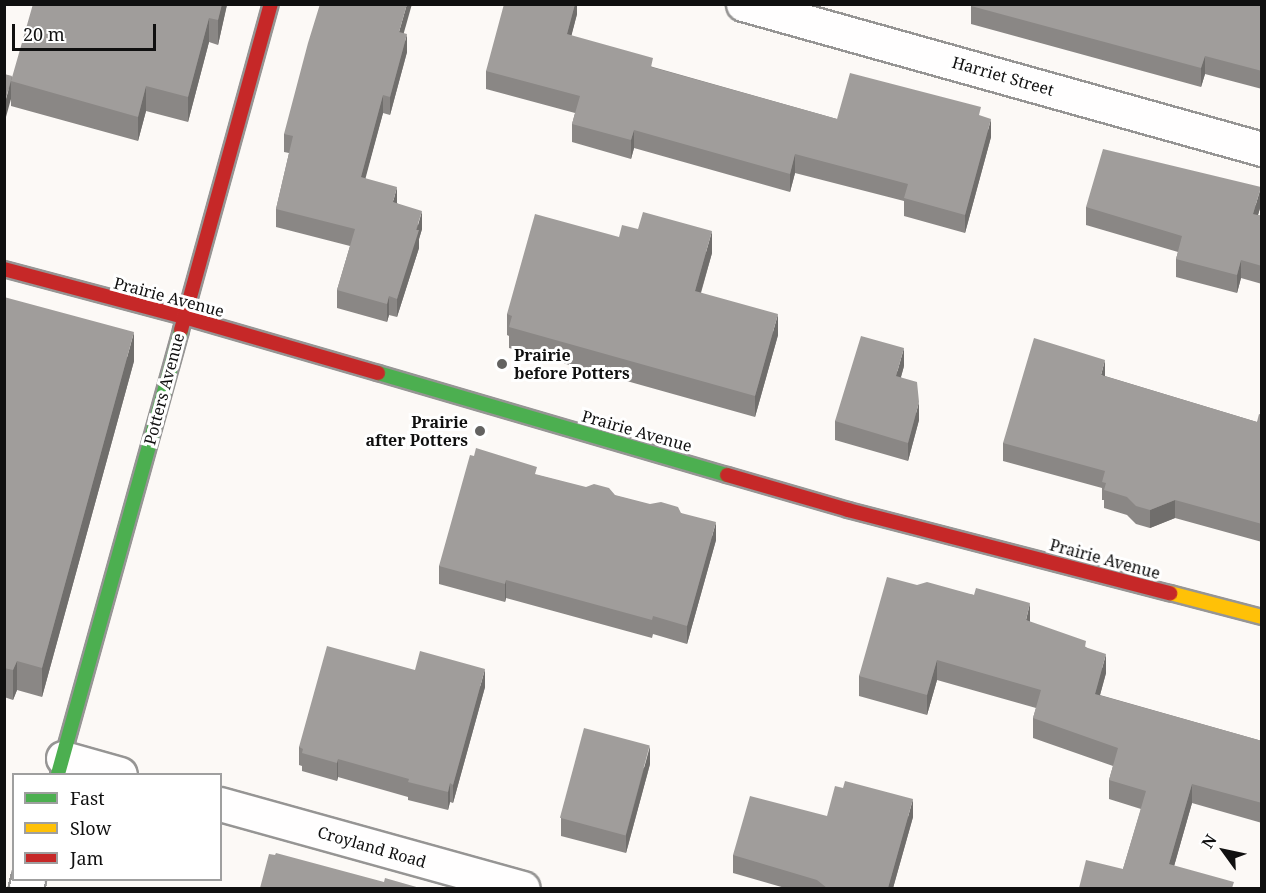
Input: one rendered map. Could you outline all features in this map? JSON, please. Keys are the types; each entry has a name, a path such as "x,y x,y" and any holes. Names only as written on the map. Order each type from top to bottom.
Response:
{"street":[{"name":"Potters Avenue","path":"60,766 272,4"},
{"name":"Harriet Street","path":"743,4 1262,149"},
{"name":"Prairie Avenue","path":"4,269 184,317 848,510 1262,617"},
{"path":"60,766 112,773"},
{"name":"Croyland Road","path":"222,805 370,848 523,888"}],"building":[{"path":"33,4 222,4 218,20 209,18 188,97 146,86 138,117 11,81"},
{"path":"320,4 407,4 399,32 407,34 390,97 383,95 361,177 397,187 393,202 422,211 416,230 419,230 397,299 389,296 387,304 337,290 355,229 276,209 293,136 284,134"},
{"path":"504,4 575,4 567,34 653,58 651,67 837,119 850,73 981,107 979,115 991,119 965,215 904,198 908,184 795,154 790,174 634,130 631,140 572,124 580,96 486,71"},
{"path":"972,4 1262,4 1262,71 1205,56 1201,68 971,6"},
{"path":"4,74 12,76 4,106"},
{"path":"1103,149 1261,187 1253,214 1262,216 1262,266 1241,260 1237,275 1176,259 1182,236 1086,207"},
{"path":"643,212 712,231 695,291 778,314 755,396 509,327 512,316 507,314 535,214 619,237 622,225 638,229"},
{"path":"4,297 134,332 42,668 17,661 13,670 4,668"},
{"path":"861,336 904,348 896,376 917,382 919,402 908,443 835,421"},
{"path":"1034,338 1105,360 1101,375 1257,422 1259,414 1262,415 1262,524 1175,500 1150,510 1136,506 1127,497 1104,490 1106,483 1102,482 1105,471 1003,443"},
{"path":"476,448 537,467 535,474 586,487 594,484 609,488 615,495 650,504 661,502 678,507 681,513 716,522 687,626 653,616 652,620 506,580 505,584 439,566 470,455 474,456"},
{"path":"887,577 917,585 927,582 974,595 976,588 1030,603 1026,620 1086,641 1085,647 1106,654 1095,694 1262,741 1262,803 1192,784 1169,864 1234,882 1232,888 1079,888 1086,860 1123,869 1146,791 1109,780 1118,748 1033,718 1041,690 937,660 927,695 859,676"},
{"path":"327,646 415,670 420,651 485,669 453,785 450,783 448,792 408,782 409,779 338,759 337,763 302,753 303,749 299,747"},
{"path":"584,728 650,746 626,835 560,818"},
{"path":"845,781 913,799 888,888 827,888 817,880 733,855 750,796 827,816 835,786 843,788"},
{"path":"276,853 384,882 385,878 420,888 260,888 269,854 275,855"}],"traffic: fast":[{"path":"58,773 181,330"},
{"path":"378,373 727,475"}],"traffic: slow":[{"path":"1170,593 1262,617"}],"traffic: jam":[{"path":"181,330 271,4"},
{"path":"4,269 184,317 378,373"},
{"path":"727,475 848,510 1170,593"}],"place":[{"name":"Prairie before Potters","path":"502,364"},
{"name":"Prairie after Potters","path":"480,431"}]}
